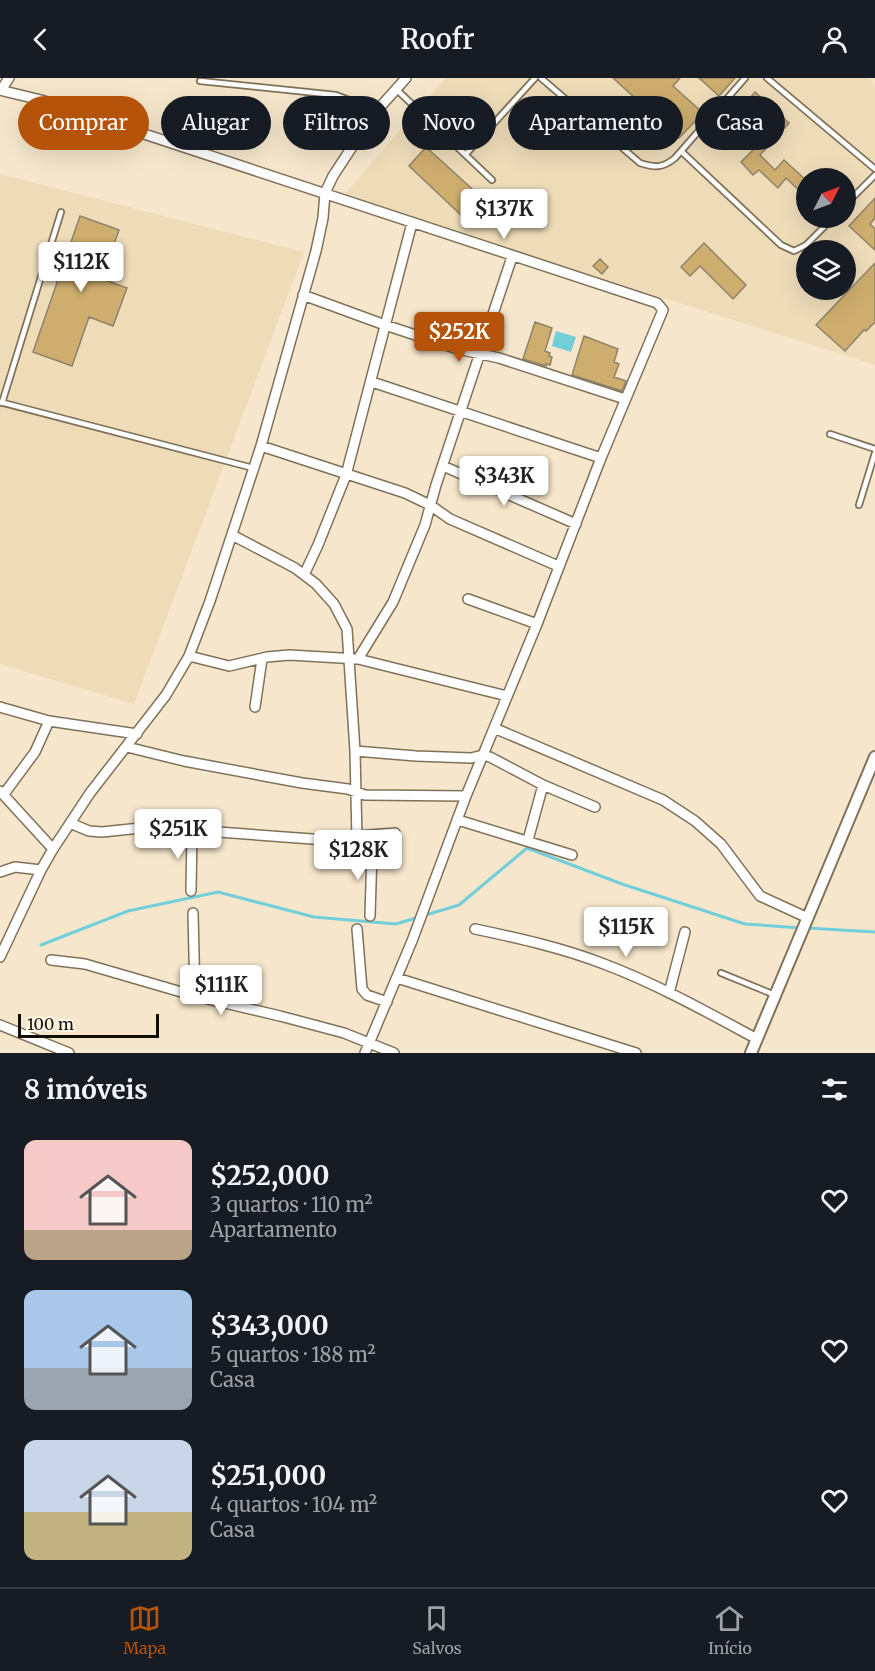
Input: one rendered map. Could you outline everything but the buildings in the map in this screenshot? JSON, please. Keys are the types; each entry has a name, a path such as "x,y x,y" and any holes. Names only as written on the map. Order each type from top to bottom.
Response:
{"street":[{"path":"9,78 0,90 41,100 325,193 661,306 663,310 663,315 601,458 537,624 466,796 412,941 365,1053"},
{"path":"390,96 406,78"},
{"path":"0,957 53,849 90,793 166,695 189,656 261,446 316,251 323,218 325,193 350,150"},
{"path":"304,575 346,475 412,223"},
{"path":"354,658 398,592 425,525 512,257"},
{"path":"303,295 385,326 625,399"},
{"path":"372,382 601,458"},
{"path":"261,446 405,493 450,519 558,566"},
{"path":"443,465 576,524"},
{"path":"232,535 260,548 304,575 325,593 342,618 349,636 354,658 355,791 358,838 372,851 370,916"},
{"path":"468,599 537,624"},
{"path":"189,656 229,666 299,654 354,658 507,696"},
{"path":"255,707 262,659"},
{"path":"0,707 49,721 137,735"},
{"path":"49,721 35,752 2,792 53,849"},
{"path":"494,728 663,800 694,821 721,844 760,896 807,920"},
{"path":"127,747 195,763 355,791 365,795 466,796"},
{"path":"355,751 460,758 483,755 595,807"},
{"path":"751,1053 875,757"},
{"path":"528,840 543,784"},
{"path":"458,820 572,855"},
{"path":"70,823 89,831 102,832 138,827 353,842 358,838 395,833"},
{"path":"191,891 192,830"},
{"path":"0,872 15,867 41,870"},
{"path":"193,913 195,996"},
{"path":"357,928 362,989 367,995 387,1002"},
{"path":"475,929 530,941 601,962 669,993 757,1039"},
{"path":"669,993 685,932"},
{"path":"51,960 86,964 195,996 302,1022 370,1043 394,1053"},
{"path":"397,978 618,1051 636,1053"},
{"path":"0,1025 69,1053"}],"lane":[{"path":"466,154 535,78"},
{"path":"541,78 640,163 652,167 665,166 681,151 745,78"},
{"path":"767,78 875,170"},
{"path":"200,81 338,96"},
{"path":"396,89 492,180"},
{"path":"681,151 781,245 794,251 806,245 823,228"},
{"path":"856,194 875,175"},
{"path":"61,212 1,402 253,468"},
{"path":"830,434 875,451 859,505"},
{"path":"721,973 775,995"}],"shaded area":[{"path":"446,78 870,78 875,88 875,365 343,196 383,150 390,150 390,142 402,128 402,150 496,150 496,96 430,96"},
{"path":"0,174 304,252 134,704 0,664"}],"water":[{"path":"556,331 576,337 571,352 552,346"}],"waterway":[{"path":"41,945 128,911 218,892 314,917 396,924 459,905 527,848 622,884 745,924 801,928"},
{"path":"807,928 875,932"}]}
